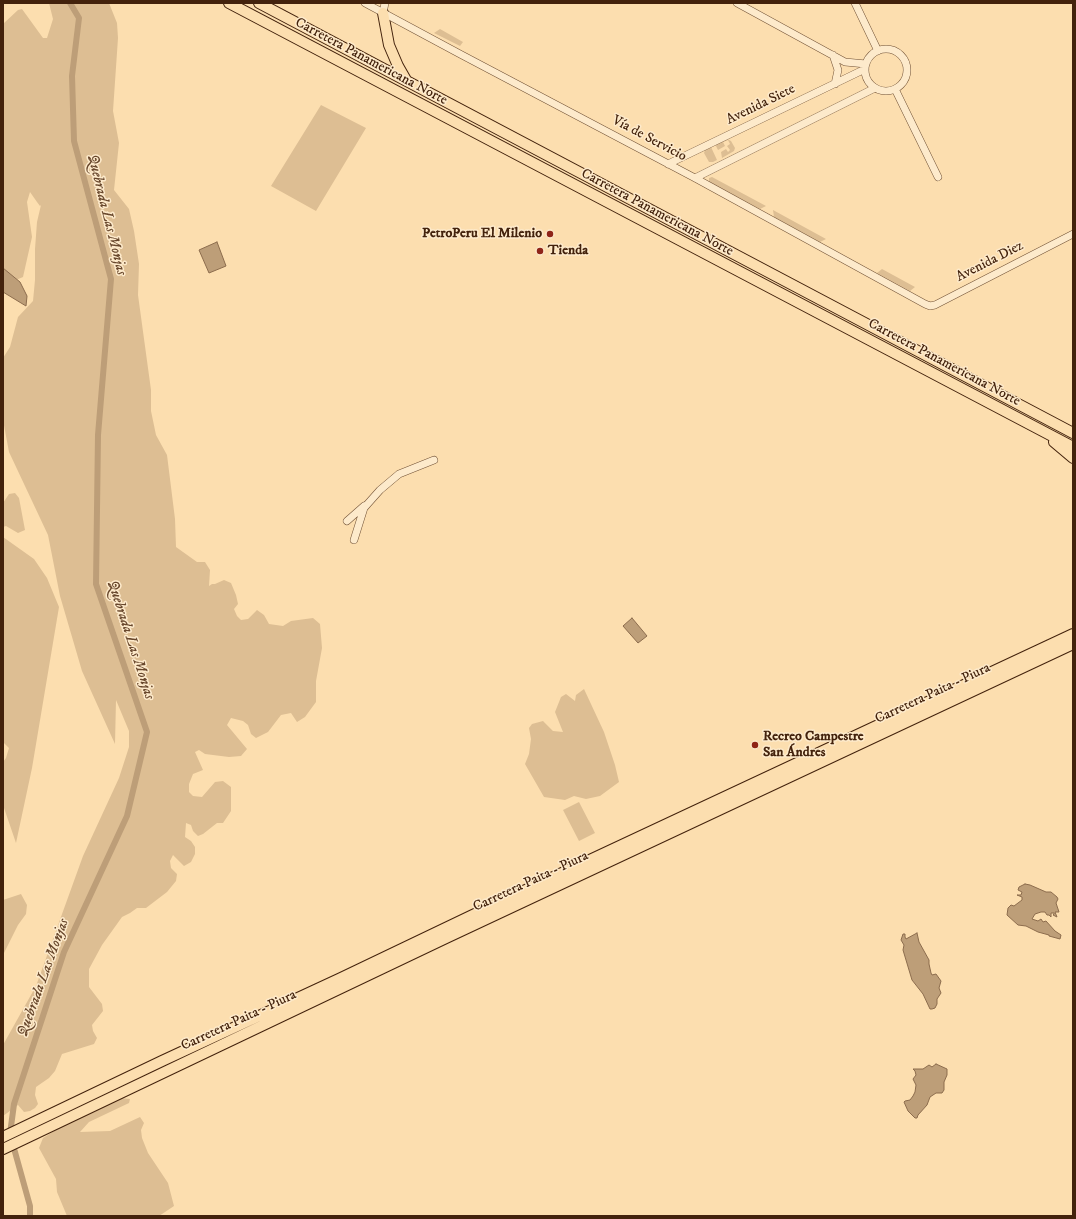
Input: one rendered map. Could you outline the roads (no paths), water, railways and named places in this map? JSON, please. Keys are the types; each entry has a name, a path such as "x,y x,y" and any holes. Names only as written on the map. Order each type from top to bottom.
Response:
{"highway":[{"name":"Carretera Panamericana Norte","path":"229,3 1073,447"},
{"name":"Carretera Panamericana Norte","path":"259,3 1073,433"},
{"path":"384,8 385,27 389,45 406,80"},
{"path":"474,133 480,120"},
{"path":"801,304 807,292"},
{"path":"1058,424 1073,429"},
{"path":"1032,425 1073,458"},
{"name":"Carretera Paita - Piura","path":"3,1137 500,902 1070,640"},
{"name":"Carretera Paita - Piura","path":"3,1149 1070,640"}],"street":[{"name":"Vía de Servicio","path":"365,3 384,8 868,272 918,301"},
{"path":"737,3 845,62 866,67"},
{"path":"855,3 878,51"},
{"path":"878,51 894,51 902,57 905,62 906,77 895,89 885,91 874,88 867,80 866,67 871,56 878,51"},
{"path":"833,55 838,70 835,84"},
{"name":"Avenida Siete","path":"668,164 835,84 866,67"},
{"path":"695,178 874,88"},
{"path":"895,89 938,177"},
{"name":"Avenida Diez","path":"918,301 930,306 935,305 1073,234"},
{"path":"347,521 399,474 434,460"},
{"path":"354,540 360,517 370,500"}],"waterway":[{"name":"Quebrada Las Monjas","path":"30,1216 30,1206 10,1134 14,1104 64,952 127,816 147,732 96,584 98,435 111,279 74,141 72,76 79,18 70,3"}],"place":[{"name":"PetroPeru El Milenio","path":"550,234"},
{"name":"Tienda","path":"540,251"},
{"name":"Recreo Campestre San Ándres","path":"755,745"}]}
